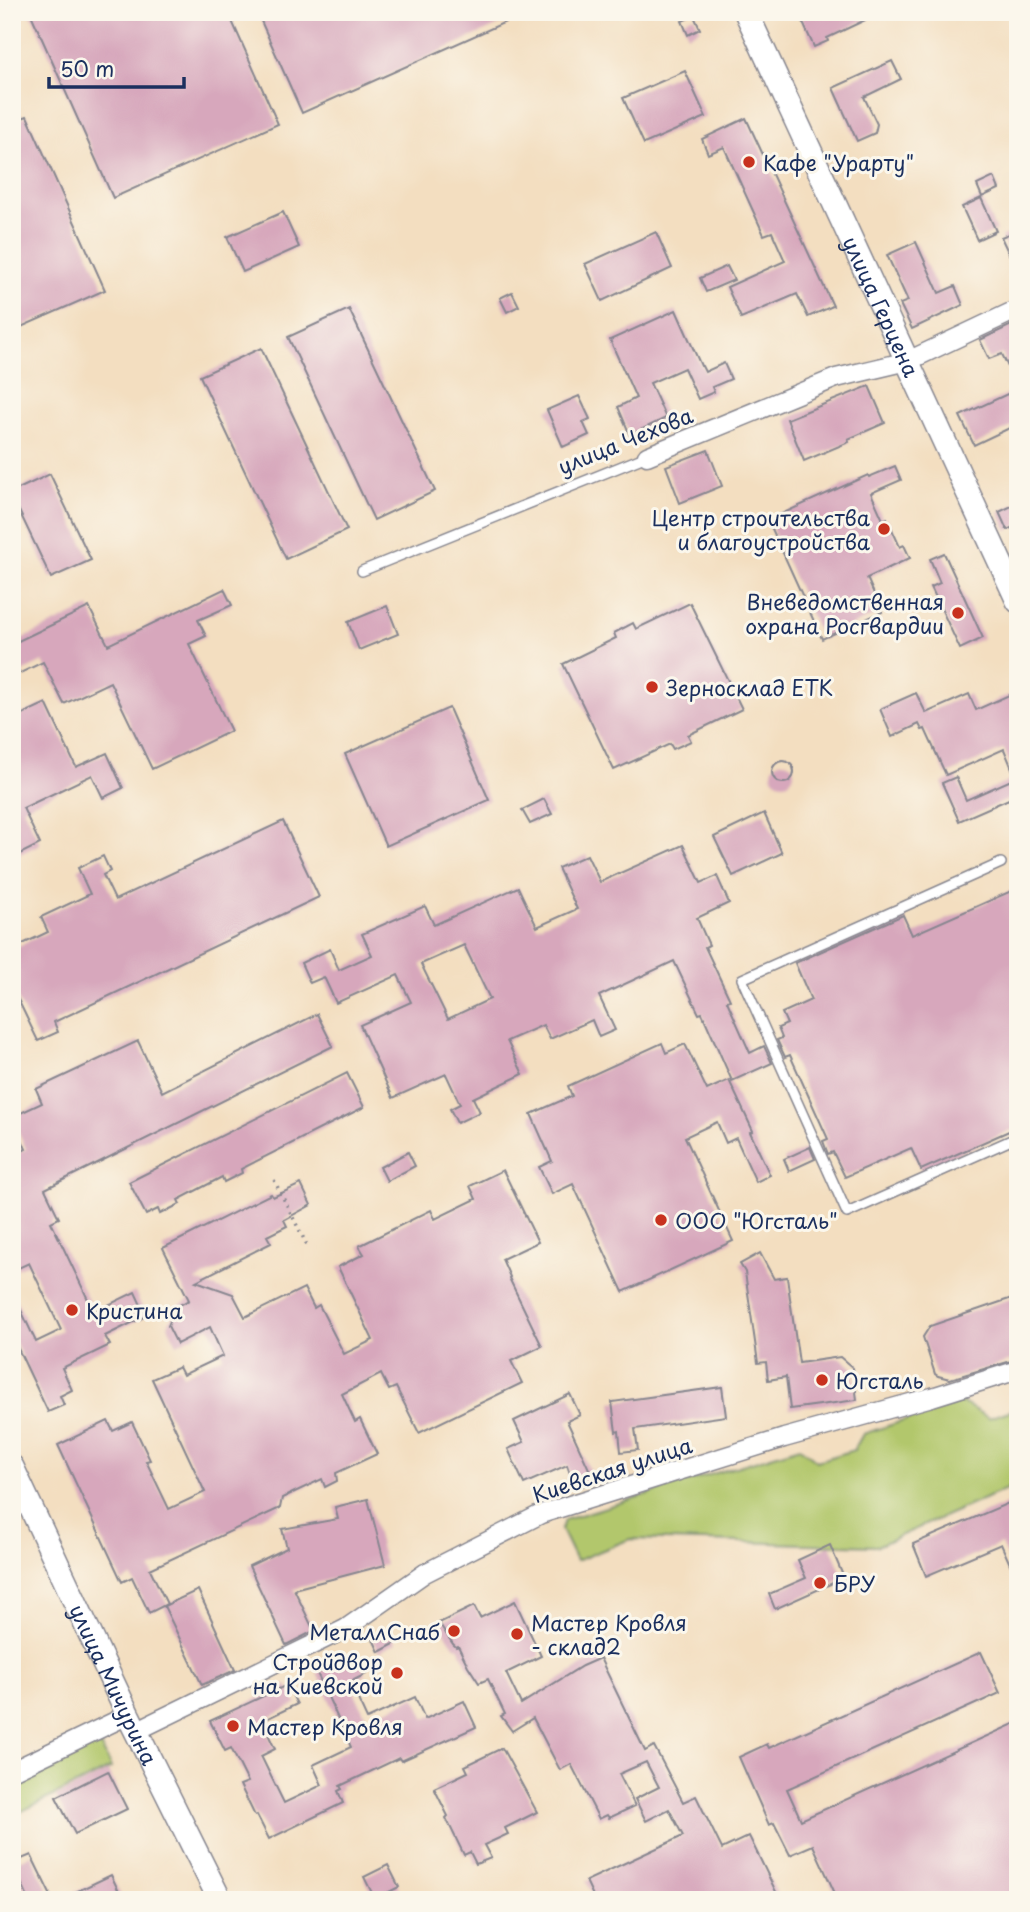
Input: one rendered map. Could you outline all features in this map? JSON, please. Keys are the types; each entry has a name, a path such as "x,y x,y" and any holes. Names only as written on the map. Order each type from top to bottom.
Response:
{"street":[{"name":"улица Герцена","path":"746,12 1018,601"},
{"name":"улица Чехова","path":"647,456 836,378 908,361 1018,309"},
{"name":"Киевская улица","path":"12,1771 132,1723 345,1629 425,1573 541,1514 784,1438 1018,1370"},
{"name":"улица Мичурина","path":"12,1467 132,1723 220,1900"}],"lane":[{"name":"улица Чехова","path":"362,572 647,456"},
{"path":"1001,863 741,979 847,1213 1018,1137"}],"path":[{"path":"274,1180 308,1247"}],"green space":[{"path":"961,1402 989,1418 1018,1408 1018,1484 877,1546 630,1539 576,1561 561,1530 564,1520 800,1447 817,1461 854,1450 863,1434"},
{"path":"90,1743 100,1745 111,1768 12,1816 12,1782"}],"building":[{"path":"30,12 228,12 278,124 113,198"},
{"path":"257,12 528,12 302,113"},
{"path":"798,12 882,12 814,47"},
{"path":"694,16 700,29 688,35 682,21"},
{"path":"892,61 901,79 864,97 877,124 875,133 857,141 833,88"},
{"path":"685,71 706,117 644,144 623,98"},
{"path":"27,116 105,290 12,331 12,122"},
{"path":"746,118 833,306 808,317 797,294 741,318 727,287 785,261 772,232 764,235 724,147 708,154 702,139"},
{"path":"994,177 999,189 982,197 977,185"},
{"path":"981,198 996,231 977,240 962,207"},
{"path":"283,212 299,247 243,272 227,237"},
{"path":"1018,230 1018,273 1001,237"},
{"path":"656,232 672,268 602,301 585,264"},
{"path":"916,242 939,293 955,286 963,305 912,329 900,304 908,301 887,255"},
{"path":"727,266 734,280 706,292 700,278"},
{"path":"512,292 519,306 507,312 500,298"},
{"path":"349,309 435,491 374,520 288,337"},
{"path":"676,310 705,372 724,363 731,379 712,387 714,392 698,399 684,368 650,383 666,418 630,435 618,407 636,398 610,340"},
{"path":"1018,322 1018,388 1002,354 989,359 980,340"},
{"path":"261,348 347,530 286,559 200,376"},
{"path":"869,386 885,423 804,461 787,419"},
{"path":"1018,389 1018,424 974,445 960,416"},
{"path":"579,396 590,419 583,422 589,435 563,447 547,410"},
{"path":"708,450 722,486 680,503 666,466"},
{"path":"895,466 901,480 871,493 883,520 887,518 900,547 904,545 910,558 867,578 882,612 822,639 768,520 868,475 869,477"},
{"path":"50,474 91,560 51,578 12,496 12,492"},
{"path":"1018,503 1018,525 1007,530 999,512"},
{"name":"Вневедомственная охрана Росгвардии","path":"944,553 983,638 960,649 931,587 940,583 930,559"},
{"path":"224,589 232,605 198,620 206,636 189,644 231,731 152,769 110,682 64,704 43,662 12,677 12,644 89,607 108,645"},
{"name":"Зерносклад ЕТК","path":"690,603 742,709 688,735 691,741 673,749 670,744 614,770 563,664 616,638 614,633 633,623 636,629"},
{"path":"387,606 398,634 359,650 348,622"},
{"path":"916,693 926,713 969,694 976,710 1009,695 1018,715 1018,795 959,821 942,783 956,777 966,800 1016,778 1004,749 946,775 925,729 922,730 919,724 892,737 880,709"},
{"path":"46,703 76,767 107,753 123,788 103,798 92,775 23,808 40,844 12,858 12,719"},
{"path":"449,708 489,800 386,846 345,754"},
{"path":"783,761 793,768 794,772 787,782 783,783 773,776 772,772 779,762"},
{"path":"544,799 552,814 530,824 522,810"},
{"path":"764,813 782,853 733,876 714,837"},
{"path":"283,821 319,897 54,1022 58,1032 38,1041 12,987 12,949 48,932 41,917 90,894 78,868 103,856 110,871 103,875 115,900"},
{"path":"683,845 701,883 717,876 729,903 697,918 709,945 705,947 730,1000 727,1001 750,1053 764,1046 772,1063 732,1081 702,1013 699,1014 674,961 599,996 615,1030 599,1037 592,1020 550,1039 543,1025 507,1041 523,1074 473,1098 480,1112 457,1123 450,1109 460,1104 446,1074 393,1098 360,1025 411,1002 398,975 336,1003 324,977 310,983 301,963 330,949 339,970 372,955 362,934 425,906 434,925 518,887 537,927 577,909 558,868 587,855 600,882","holes":["464,945 490,999 448,1019 421,964"]},
{"path":"1018,888 1018,1127 921,1170 911,1148 845,1177 833,1152 828,1154 823,1141 828,1139 790,1055 785,1057 777,1040 782,1038 778,1028 787,1024 782,1013 811,1000 795,963 903,915 912,935"},
{"path":"317,1014 333,1046 45,1189 59,1218 51,1222 94,1312 135,1292 146,1316 105,1336 110,1345 62,1368 72,1390 60,1396 64,1405 48,1412 12,1336 12,1291 36,1342 61,1330 29,1263 12,1271 12,1156 26,1149 12,1117 42,1103 36,1089 138,1041 162,1092"},
{"path":"662,1043 666,1053 685,1044 707,1090 729,1080 770,1175 756,1182 736,1138 726,1143 717,1122 685,1137 733,1241 623,1292 573,1184 552,1194 539,1167 552,1161 531,1114 572,1096 568,1086"},
{"path":"347,1073 364,1107 241,1169 242,1173 224,1182 222,1177 178,1200 180,1204 160,1214 158,1209 146,1215 129,1182"},
{"path":"810,1147 815,1159 789,1171 784,1159"},
{"path":"408,1152 415,1166 387,1181 380,1167"},
{"path":"503,1170 538,1242 502,1259 542,1346 511,1361 522,1383 419,1433 396,1387 389,1390 381,1374 342,1394 355,1422 360,1419 377,1454 336,1473 337,1481 325,1487 322,1479 282,1498 280,1508 150,1569 167,1604 149,1613 132,1577 122,1582 58,1445 108,1421 113,1431 132,1422 150,1460 146,1461 169,1509 205,1492 152,1379 179,1367 183,1375 223,1356 210,1327 177,1344 168,1326 176,1307 189,1300 163,1248 271,1194 273,1197 301,1184 311,1205 284,1220 287,1226 267,1236 271,1243 196,1281 233,1294 245,1317 304,1288 314,1308 319,1305 344,1354 373,1340 338,1267 364,1254 359,1246 431,1210 435,1219 476,1199 470,1186"},
{"path":"760,1253 774,1279 787,1277 799,1363 840,1357 853,1368 857,1400 790,1409 786,1377 768,1380 766,1362 758,1363 745,1272 740,1264"},
{"path":"1018,1296 1018,1359 950,1379 935,1374 923,1337 930,1326"},
{"path":"722,1387 726,1416 635,1429 638,1450 621,1452 612,1402"},
{"path":"570,1394 580,1415 567,1421 595,1482 575,1488 567,1465 524,1484 508,1449 524,1442 514,1421"},
{"path":"368,1499 385,1565 294,1589 314,1631 286,1645 249,1566 287,1548 282,1529 338,1519 335,1507"},
{"path":"1018,1499 1018,1582 1001,1544 926,1576 913,1544"},
{"path":"830,1545 844,1578 775,1609 769,1594 806,1578 798,1560"},
{"path":"198,1590 235,1670 202,1685 164,1606"},
{"path":"515,1601 541,1656 506,1673 521,1704 582,1666 600,1658 645,1751 654,1746 683,1802 696,1796 722,1849 749,1836 780,1900 595,1900 586,1881 683,1836 669,1809 646,1821 635,1799 659,1787 646,1762 619,1774 635,1806 609,1818 607,1815 599,1819 571,1764 560,1770 533,1718 512,1731 501,1716 505,1714 488,1679 479,1683 458,1646 453,1644 439,1623 474,1606 480,1618"},
{"path":"391,1631 396,1643 379,1652 373,1639"},
{"path":"981,1652 1000,1693 787,1789 801,1820 1018,1722 1018,1900 838,1900 813,1845 790,1855 774,1823 769,1825 739,1757 767,1744 769,1748"},
{"path":"358,1656 366,1674 350,1682 367,1719 415,1697 425,1719 464,1701 476,1727 401,1761 399,1758 340,1786 342,1789 338,1791 343,1803 269,1839 240,1785 248,1782 231,1748 225,1751 210,1721 287,1685 297,1704 262,1721 275,1749 261,1756 284,1803 322,1785 313,1765 351,1747 317,1673"},
{"path":"502,1748 537,1812 505,1828 508,1834 484,1845 491,1858 476,1864 470,1852 464,1855 434,1788 468,1772 465,1766"},
{"path":"108,1771 127,1809 75,1834 56,1797"},
{"path":"31,1855 53,1900 29,1900 12,1863"},
{"path":"388,1865 399,1887 375,1899 364,1877"},
{"path":"111,1875 123,1900 59,1900"}],"place":[{"name":"Кафе \"Урарту\"","path":"749,162"},
{"name":"Центр строительства и благоустройства","path":"884,529"},
{"name":"Вневедомственная охрана Росгвардии","path":"958,613"},
{"name":"Зерносклад ЕТК","path":"652,687"},
{"name":"ООО \"Югсталь\"","path":"661,1220"},
{"name":"Кристина","path":"72,1310"},
{"name":"Югсталь","path":"822,1380"},
{"name":"БРУ","path":"820,1583"},
{"name":"МеталлСнаб","path":"454,1631"},
{"name":"Мастер Кровля - склад2","path":"517,1634"},
{"name":"Стройдвор на Киевской","path":"397,1673"},
{"name":"Мастер Кровля","path":"233,1726"}]}
